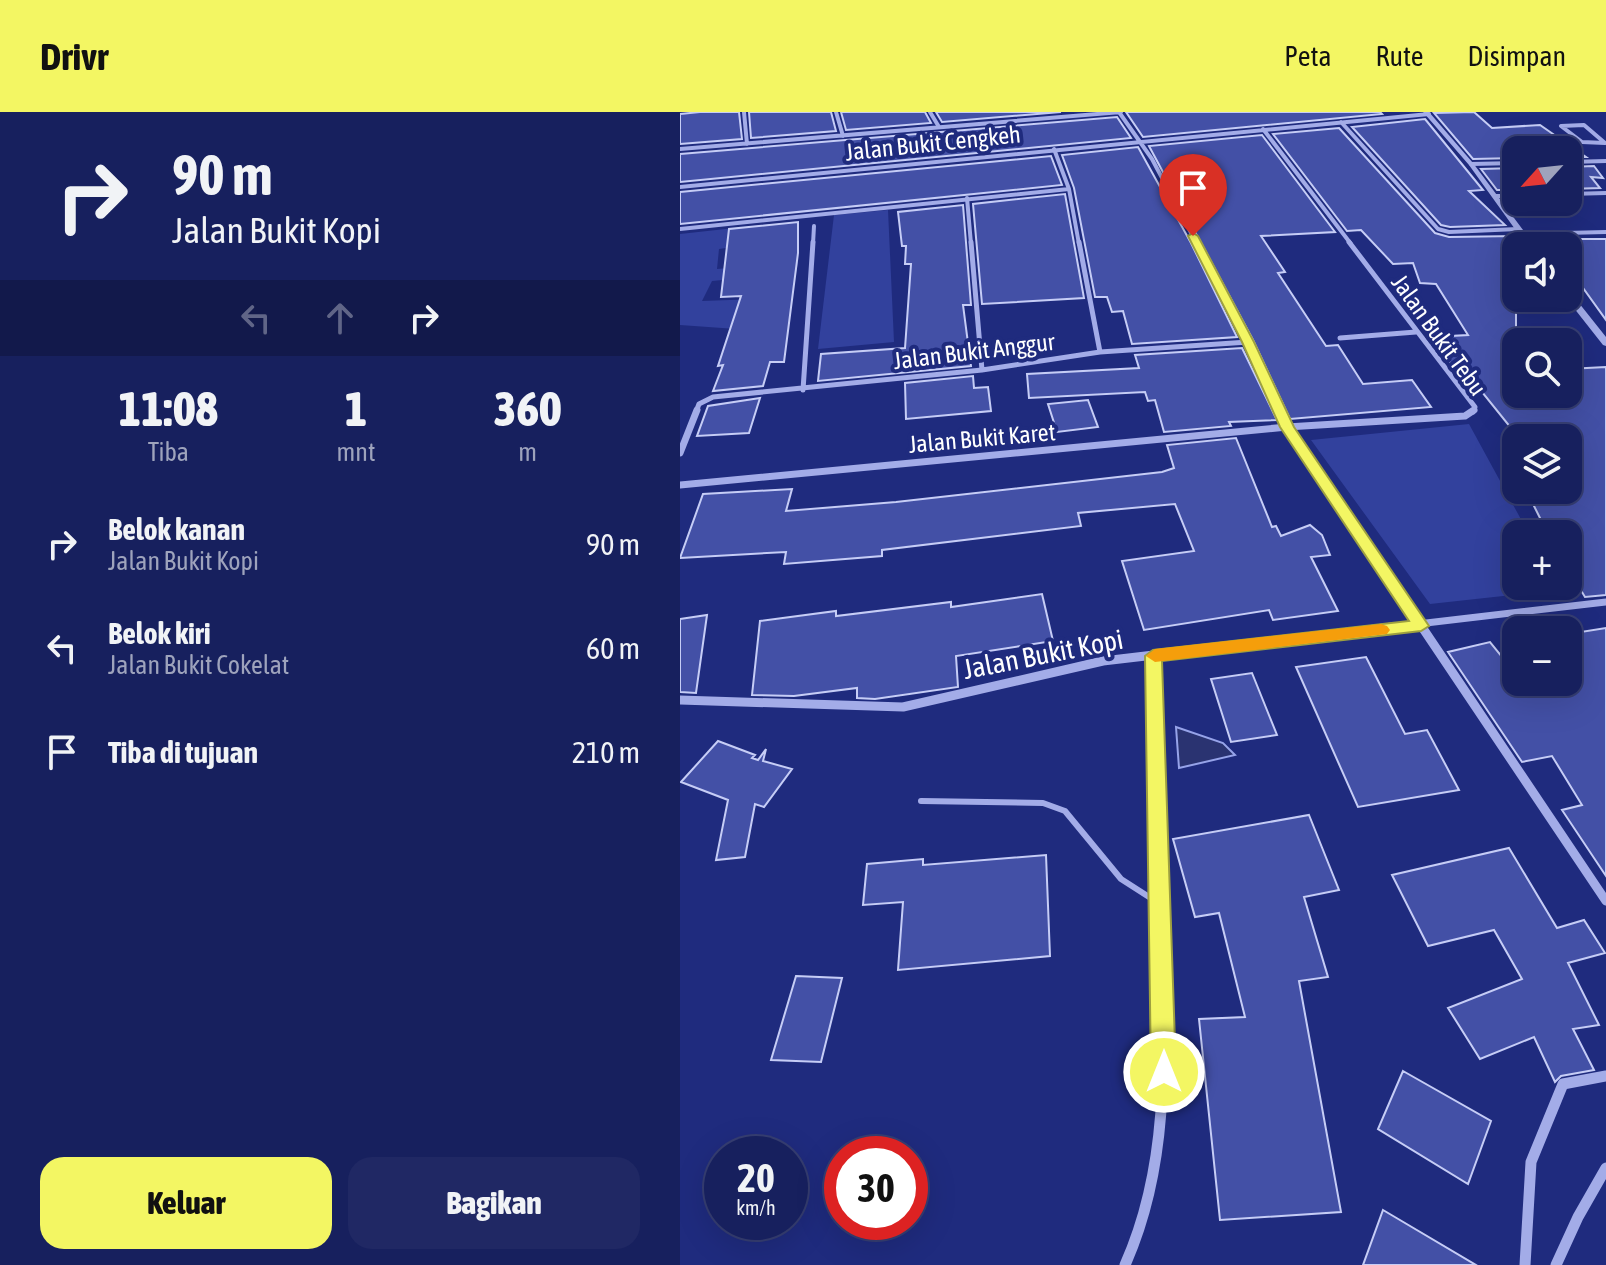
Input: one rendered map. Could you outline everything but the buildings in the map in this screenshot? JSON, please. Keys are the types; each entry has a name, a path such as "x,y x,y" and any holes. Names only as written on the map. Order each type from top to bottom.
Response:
{"street":[{"path":"744,112 747,144"},
{"path":"836,112 843,136"},
{"path":"930,112 939,127"},
{"path":"1025,112 1031,119"},
{"path":"680,149 1120,112 1142,141 1248,342 1287,427 1606,901"},
{"path":"1428,113 1471,164 1520,231"},
{"name":"Jalan Bukit Cengkeh","path":"680,187 1428,113"},
{"path":"1341,122 1438,229 1449,232 1606,232"},
{"path":"1584,125 1606,144 1582,142 1561,126 1584,125"},
{"name":"Jalan Bukit Tebu","path":"1263,129 1475,407 1474,412 1465,416 1287,427"},
{"path":"1054,149 1069,189 1100,352"},
{"path":"1582,162 1606,161"},
{"path":"1471,164 1502,163"},
{"path":"680,229 1069,189"},
{"path":"1582,194 1606,193"},
{"path":"1495,196 1502,196"},
{"path":"967,198 982,370"},
{"path":"803,390 814,226"},
{"path":"1581,312 1606,343"},
{"path":"1340,338 1416,332"},
{"name":"Jalan Bukit Anggur","path":"680,453 699,404 705,399 982,370 1100,352 1248,342"},
{"name":"Jalan Bukit Karet","path":"680,485 1287,427"},
{"name":"Jalan Bukit Kopi","path":"680,700 903,707 1064,669 1606,602"},
{"path":"1125,1265 1135,1244 1158,1168 1164,1099 1153,656"},
{"path":"1525,1265 1531,1162 1563,1084 1606,1076"},
{"path":"1556,1265 1606,1168"}],"lane":[{"path":"921,801 1043,803 1065,811 1121,879 1161,905"}],"shaded area":[{"path":"888,210 894,342 818,349 834,215"},
{"path":"771,224 767,242 719,249 717,269 798,262 796,273 712,281 702,301 782,298 736,329 680,325 680,234"},
{"path":"1469,424 1502,484 1502,504 1513,504 1521,520 1502,520 1502,596 1430,604 1311,440"}],"water":[{"path":"1176,727 1223,743 1235,755 1179,768"}],"slow traffic":[{"path":"1155,656 1381,630"}],"route":[{"path":"1164,1072 1153,656 1421,626 1287,427 1248,342 1193,236"}]}
